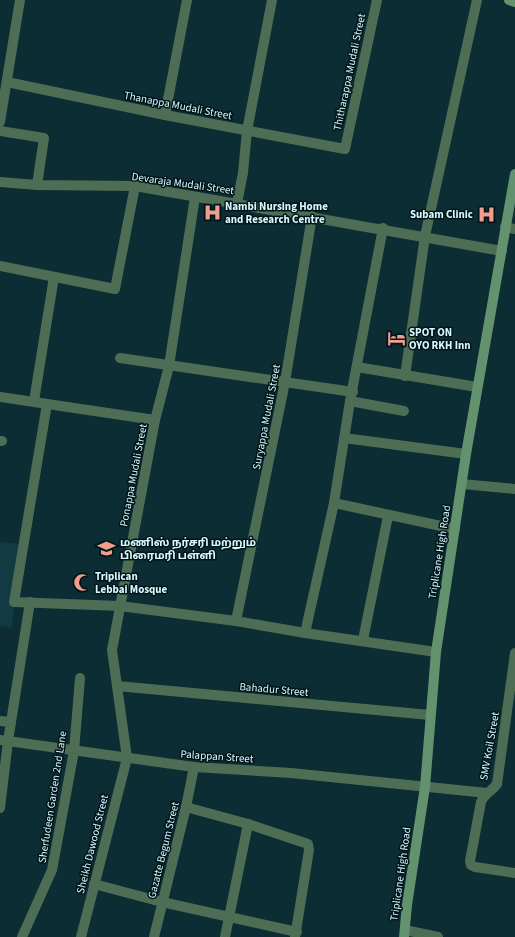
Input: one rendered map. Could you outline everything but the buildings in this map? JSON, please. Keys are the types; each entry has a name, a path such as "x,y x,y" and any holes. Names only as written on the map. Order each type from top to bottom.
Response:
{"main road":[{"path":"509,0 515,2"},
{"name":"Triplicane High Road","path":"405,934 407,905 425,787 436,652 477,387 502,251 510,228 515,174"}],"street":[{"path":"0,122 20,0"},
{"path":"165,115 187,0"},
{"path":"237,203 247,131 272,0"},
{"name":"Thitharappa Mudali Street","path":"345,149 377,0"},
{"path":"405,376 425,236 477,0"},
{"name":"Thanappa Mudali Street","path":"7,82 165,115 345,149"},
{"path":"0,131 44,138 37,185"},
{"name":"Devaraja Mudali Street","path":"0,182 37,185 135,186 383,228 502,251"},
{"path":"0,266 115,289 135,186"},
{"name":"Ponappa Mudali Street","path":"127,758 112,650 155,420 169,366 195,196"},
{"name":"Suryappa Mudali Street","path":"236,621 285,382 312,216"},
{"path":"305,633 334,503 344,438 383,228"},
{"path":"34,401 54,277"},
{"path":"120,358 285,382 352,396 404,411"},
{"path":"357,367 477,387"},
{"path":"0,396 155,420"},
{"path":"47,404 14,602 120,606 236,621 305,633 363,640 436,652"},
{"path":"344,438 466,454"},
{"path":"462,484 515,489"},
{"path":"334,503 388,516 455,529"},
{"path":"363,640 388,516"},
{"path":"0,808 4,740 11,722 30,602"},
{"name":"SMV Koil Street","path":"515,653 497,784 487,793 481,802 471,865 475,867 515,873"},
{"name":"Sherfudeen Garden 2nd Lane","path":"22,937 52,870 74,751 80,678"},
{"name":"Bahadur Street","path":"117,686 430,716"},
{"path":"0,721 11,722"},
{"name":"Palappan Street","path":"4,740 194,768 291,773 487,793"},
{"name":"Sheikh Dawood Street","path":"81,937 127,758"},
{"name":"Gazatte Begum Street","path":"154,937 194,768"},
{"path":"94,884 296,934 309,850 308,844 248,824 186,807"},
{"path":"225,937 248,824"},
{"path":"405,934 438,937"}],"shaded area":[{"path":"0,542 20,544 12,628 0,626"}],"place":[{"name":"Nambi Nursing Home and Research Centre","path":"212,212"},
{"name":"Subam Clinic","path":"486,214"},
{"name":"SPOT ON OYO RKH Inn","path":"396,338"},
{"name":"மணிஸ் நர்சரி மற்றும் பிரைமரி பள்ளி","path":"107,548"},
{"name":"Triplican Lebbai Mosque","path":"82,582"}]}
